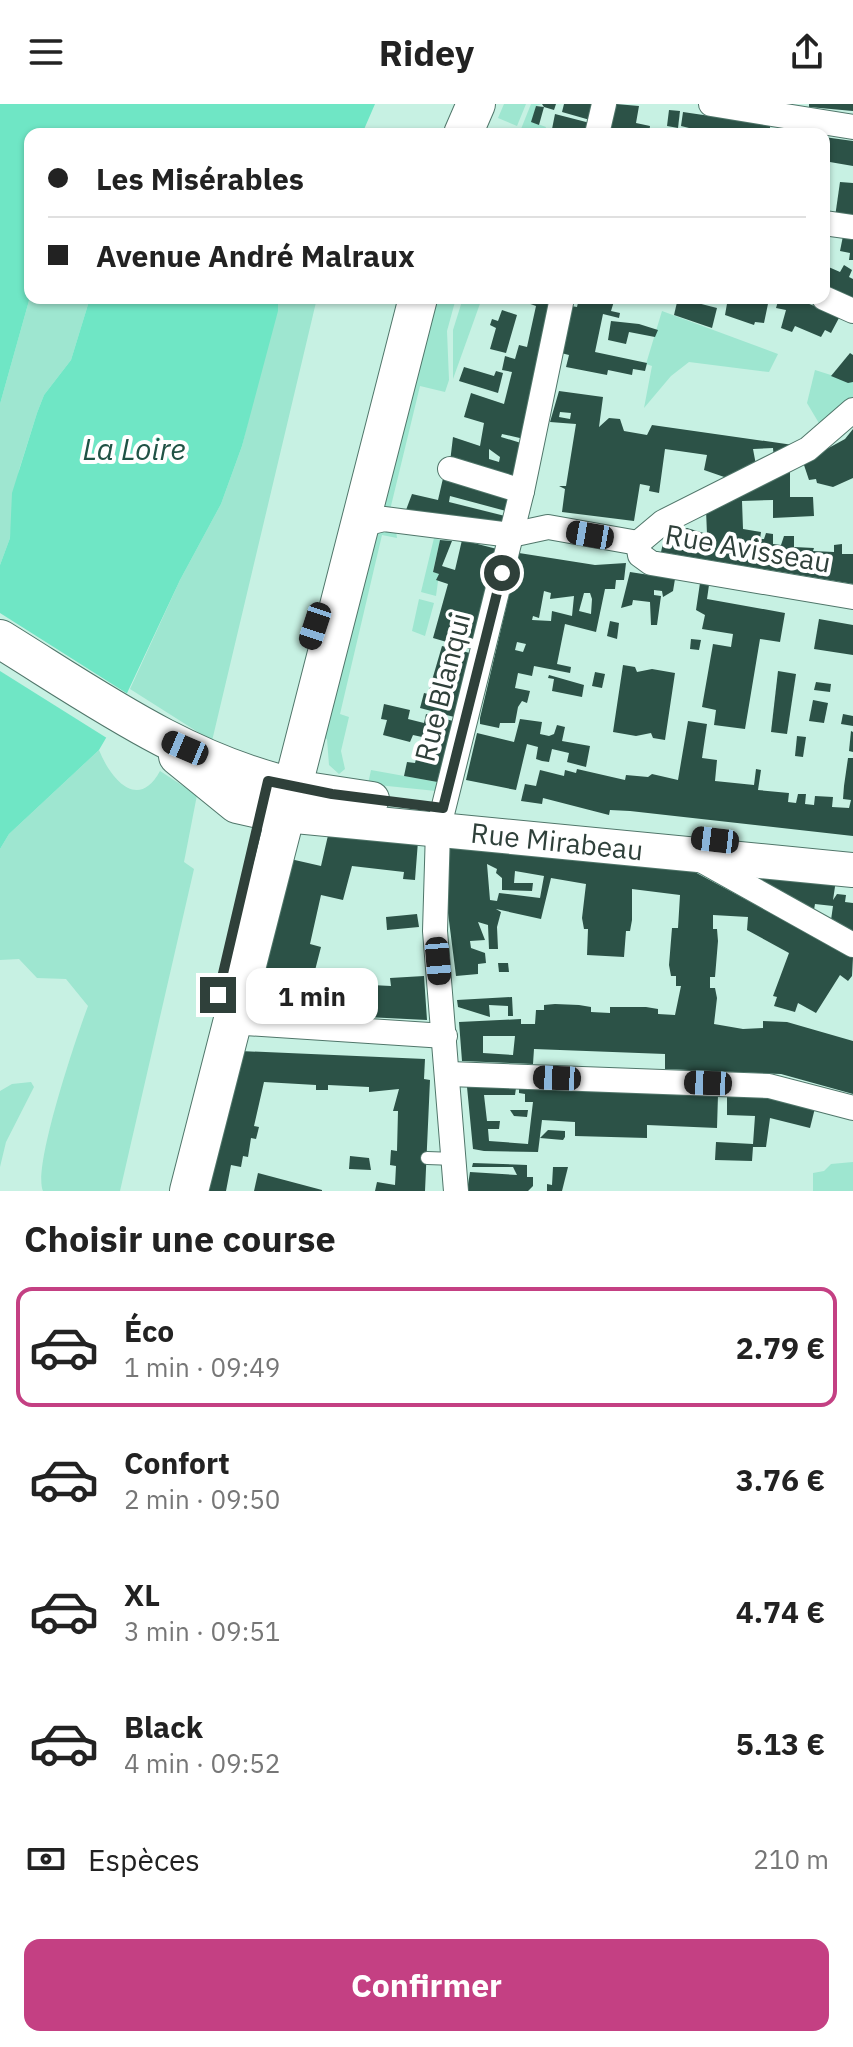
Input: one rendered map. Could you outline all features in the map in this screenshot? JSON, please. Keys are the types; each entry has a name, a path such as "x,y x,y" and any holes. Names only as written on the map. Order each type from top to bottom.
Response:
{"main road":[{"path":"466,128 476,104"},
{"path":"490,128 500,104"},
{"path":"172,1191 265,795 315,626 395,304"},
{"path":"189,1191 230,1022 265,795 360,525 416,304"},
{"path":"0,639 157,737 216,790 265,795"},
{"name":"Rue Mirabeau","path":"265,795 690,854 853,870"},
{"name":"Rue Mirabeau","path":"441,819 853,852"}],"street":[{"path":"598,128 604,104"},
{"path":"711,104 853,127"},
{"path":"830,224 853,227"},
{"path":"830,301 853,311"},
{"name":"Rue Blanqui","path":"456,1176 435,931 441,819 522,491 561,304"},
{"path":"638,543 663,522 808,449 853,410"},
{"path":"450,469 522,491"},
{"name":"Rue Avisseau","path":"360,525 384,519 511,535 548,527 638,543 640,555 651,563 853,597"},
{"path":"690,854 853,945"},
{"path":"230,1022 445,1036"},
{"path":"449,1074 769,1086 853,1108"}],"lane":[{"path":"427,1158 456,1176"}],"shaded area":[{"path":"504,104 526,104 517,126 498,118"},
{"path":"531,104 542,104 536,106 532,122 546,128 521,128"},
{"path":"28,304 88,304 71,360 44,395 37,413 19,470 10,538 0,565 0,404"},
{"path":"277,304 316,304 212,741 130,689 180,580 221,504 242,446"},
{"path":"423,304 454,304 447,331 449,380 445,392 420,386 390,510 375,513"},
{"path":"461,304 480,304 453,379 453,330"},
{"path":"662,311 778,354 769,372 689,362 671,376 644,408 652,366 646,364"},
{"path":"815,370 853,382 853,401 823,430 807,403"},
{"path":"369,529 396,531 397,538 382,535 340,714 349,717 341,751 345,769 339,774 329,765 327,739 319,736"},
{"path":"434,538 440,540 433,571 439,574 436,596 421,592"},
{"path":"419,599 434,603 425,636 412,631"},
{"path":"99,750 110,771 125,786 134,790 143,789 152,783 160,771 197,795 184,862 194,869 120,1191 43,1191 41,1178 50,1130 88,1006 66,979 37,978 19,959 0,960 0,849 9,834"},
{"path":"371,770 443,783 436,791 368,784"},
{"path":"31,1082 34,1087 6,1142 0,1167 0,1091 12,1084"},
{"path":"853,1162 853,1191 813,1191 813,1173 824,1171 831,1164"}],"water":[{"path":"0,104 375,104 365,128 24,128 24,304 28,304 0,404"},
{"name":"La Loire","path":"88,304 278,304 242,446 221,504 180,580 106,738 99,750 9,834 0,849 0,565 10,538 12,493 37,413 44,395 71,360"}],"pier":[{"path":"0,613 131,696 110,740 0,671"}],"building":[{"path":"542,104 556,104 554,110"},
{"path":"564,104 594,104 590,120 562,112"},
{"path":"616,104 639,106 636,123 650,126 650,128 610,128"},
{"path":"809,104 853,104 853,111 809,107"},
{"path":"536,106 544,107 539,125 531,122"},
{"path":"669,110 680,111 678,128 667,126"},
{"path":"683,112 770,125 770,128 689,128 681,126"},
{"path":"555,114 590,123 589,128 552,128"},
{"path":"830,138 853,141 853,166 830,162"},
{"path":"840,182 853,183 853,219 835,217"},
{"path":"843,236 853,237 853,260 849,260 850,253 840,251"},
{"path":"844,265 852,270 849,277 853,279 853,302 830,292 830,268 840,272"},
{"path":"530,304 551,304 524,439 502,434 501,437 521,443 513,482 450,462 453,437 480,446 484,423 464,417 471,393 504,404 512,372 502,370 505,356 515,359 519,345 527,347 536,306","holes":["489,449 500,457 499,462 489,459"]},
{"path":"578,304 613,304 611,311 620,313 619,318 603,314 595,352 647,363 645,371 633,369 632,375 608,370 607,375 566,367 569,355 561,353 571,306 577,307"},
{"path":"677,304 701,304 717,308 712,328 674,315"},
{"path":"727,304 768,304 764,323 755,322 754,325 725,315"},
{"path":"777,304 809,304 840,316 831,333 825,330 821,337 795,326 792,332 781,328 786,310 776,308"},
{"path":"502,310 517,315 506,353 490,349 496,328 490,325 492,319 498,321"},
{"path":"611,321 658,330 655,337 629,332 626,344 608,340"},
{"path":"850,353 853,355 853,382 848,383 831,376"},
{"path":"464,367 494,376 496,371 503,373 498,393 459,381"},
{"path":"559,391 603,397 599,427 609,418 620,419 624,431 647,435 652,425 800,446 774,460 773,448 753,449 756,465 730,479 704,470 707,455 665,449 659,493 649,491 650,486 640,484 634,521 562,512 565,489 559,486 566,486 576,424 550,422","holes":["560,412 571,413 570,419 559,417"]},
{"path":"853,429 853,478 833,487 817,483 816,479 809,480 803,462 845,439"},
{"path":"790,469 790,497 813,497 814,516 773,518 773,500 742,501 743,529 761,532 760,539 764,539 766,533 773,534 773,544 781,545 784,536 794,536 794,547 814,548 813,551 834,552 834,545 842,544 842,554 853,554 853,584 661,552 666,530 677,525 679,531 687,528 707,534 706,510"},
{"path":"444,474 510,494 506,511 450,496 449,502 505,516 502,526 406,510 412,494 438,500"},
{"path":"440,540 452,541 442,566 455,570 462,540 497,549 474,650 433,638 448,584 436,580 439,574 433,572"},
{"path":"519,553 595,565 626,563 624,580 616,580 615,589 605,589 596,632 565,624 557,664 571,667 570,673 534,666 532,676 518,673 515,688 530,691 527,703 522,701 518,707 515,723 500,723 499,728 480,724","holes":["544,591 551,593 550,599 574,596 572,616 552,611 551,621 532,620 533,616 539,618","584,593 590,593 591,614 579,611","517,642 526,644 523,652 515,650"]},
{"path":"630,572 675,579 673,591 663,597 662,591 654,590 654,595 661,596 657,625 651,625 650,602 633,600 632,605 621,608"},
{"path":"700,583 709,585 707,599 785,613 780,642 760,639 745,729 714,725 716,710 702,707 713,644 731,647 733,634 702,629 705,615 696,610"},
{"path":"819,619 853,625 853,655 814,649"},
{"path":"610,621 619,623 617,639 607,636"},
{"path":"691,639 701,640 699,650 690,649"},
{"path":"442,646 474,654 458,718 420,708 424,693 428,694"},
{"path":"623,665 635,667 637,672 652,669 675,673 665,740 653,738 651,733 636,736 613,732"},
{"path":"778,671 796,674 787,734 771,732"},
{"path":"595,672 605,674 602,688 592,686"},
{"path":"549,675 584,685 582,697 552,691 554,679 548,678"},
{"path":"816,682 831,684 830,692 814,690"},
{"path":"813,700 828,703 824,723 809,721"},
{"path":"384,704 410,710 408,719 424,723 426,714 457,722 443,783 404,776 407,762 415,763 422,737 413,735 410,742 383,735 387,720 381,719"},
{"path":"843,714 853,716 853,726 841,724"},
{"path":"520,719 542,722 540,734 549,736 554,734 557,725 565,727 562,741 590,746 586,767 567,762 569,753 552,749 549,762 536,759 538,747 527,744 516,790 466,780 477,733 514,742"},
{"path":"688,721 707,724 702,758 717,760 715,781 754,785 756,769 761,770 758,790 789,793 788,802 796,803 798,794 806,794 805,804 814,805 815,796 833,797 832,807 849,808 851,800 843,799 844,786 848,758 853,758 853,836 630,811 610,810 609,815 543,798 542,804 521,801 525,784 536,786 540,770 564,776 565,770 576,773 577,769 625,780 626,775 648,777 652,774 678,780"},
{"path":"853,732 853,752 849,751"},
{"path":"797,736 806,737 803,757 795,756"},
{"path":"329,831 418,841 415,880 403,879 404,872 352,866 343,900 321,895 310,944 321,947 312,982 391,986 390,978 424,976 427,1020 265,1012 254,1008 286,858 321,866"},
{"path":"450,844 678,863 853,957 852,976 848,981 840,975 816,1013 798,1003 795,1012 774,1006 777,997 773,996 789,953 747,930 748,917 713,915 713,929 717,929 718,941 715,977 710,977 710,988 715,988 717,998 714,1024 743,1029 763,1028 763,1021 787,1022 853,1041 853,1094 781,1074 665,1069 665,1054 534,1049 533,1064 462,1061 459,1022 521,1019 521,1024 535,1024 536,1010 544,1010 544,1005 555,1004 579,1005 591,1007 591,1012 610,1013 610,1007 646,1007 658,1009 658,1014 675,1015 681,986 676,986 676,976 671,976 669,965 672,928 678,928 680,895 632,889 632,920 630,931 626,931 624,957 587,955 588,929 584,929 582,918 586,884 551,878 541,919 496,909 501,912 497,927 498,949 489,949 488,925 478,922 485,940 470,941 471,948 485,953 486,963 478,964 478,974 456,976 447,905","holes":["487,864 497,869 496,873 502,878 502,890 532,891 533,883 514,883 515,871 544,876 540,898 499,893 497,901 490,900","483,1036 515,1036 513,1055 483,1053"]},
{"path":"759,872 836,880 833,900 837,894 846,895 845,902 853,903 853,933 831,920 833,906 815,904 814,910 757,879"},
{"path":"417,914 419,927 387,930 386,917"},
{"path":"498,963 508,963 509,972 499,972"},
{"path":"512,997 513,1016 508,1016 508,1006 489,1005 490,1017 458,1007 457,1000"},
{"path":"240,1051 425,1059 424,1079 430,1080 425,1191 375,1191 377,1182 395,1185 396,1166 390,1165 391,1150 397,1151 398,1111 393,1111 399,1089 369,1092 369,1087 328,1085 328,1090 316,1090 316,1085 264,1082 254,1126 259,1127 256,1139 251,1138 248,1157 243,1156 241,1167 231,1165 226,1191 201,1191 235,1074 239,1074"},
{"path":"467,1087 516,1088 515,1095 484,1095 487,1121 500,1121 499,1129 488,1129 489,1141 528,1144 533,1102 525,1102 525,1094 519,1093 519,1088 718,1095 717,1128 647,1125 647,1138 575,1136 575,1122 542,1120 538,1152 484,1151 473,1149"},
{"path":"727,1096 778,1098 815,1108 810,1128 770,1118 766,1147 753,1147 752,1161 715,1160 716,1142 753,1144 755,1116 727,1115"},
{"path":"510,1110 528,1110 527,1117 514,1116"},
{"path":"548,1130 565,1131 565,1137 563,1140 540,1138"},
{"path":"350,1156 369,1158 371,1170 349,1169"},
{"path":"473,1163 527,1165 527,1177 533,1177 533,1186 528,1191 467,1191 470,1172 517,1175 513,1167 472,1167"},
{"path":"553,1167 568,1167 562,1191 547,1191 547,1184 552,1185"},
{"path":"258,1173 322,1190 322,1191 254,1191"}],"route":[{"path":"218,995 268,781 332,794 443,808 502,573"}]}
